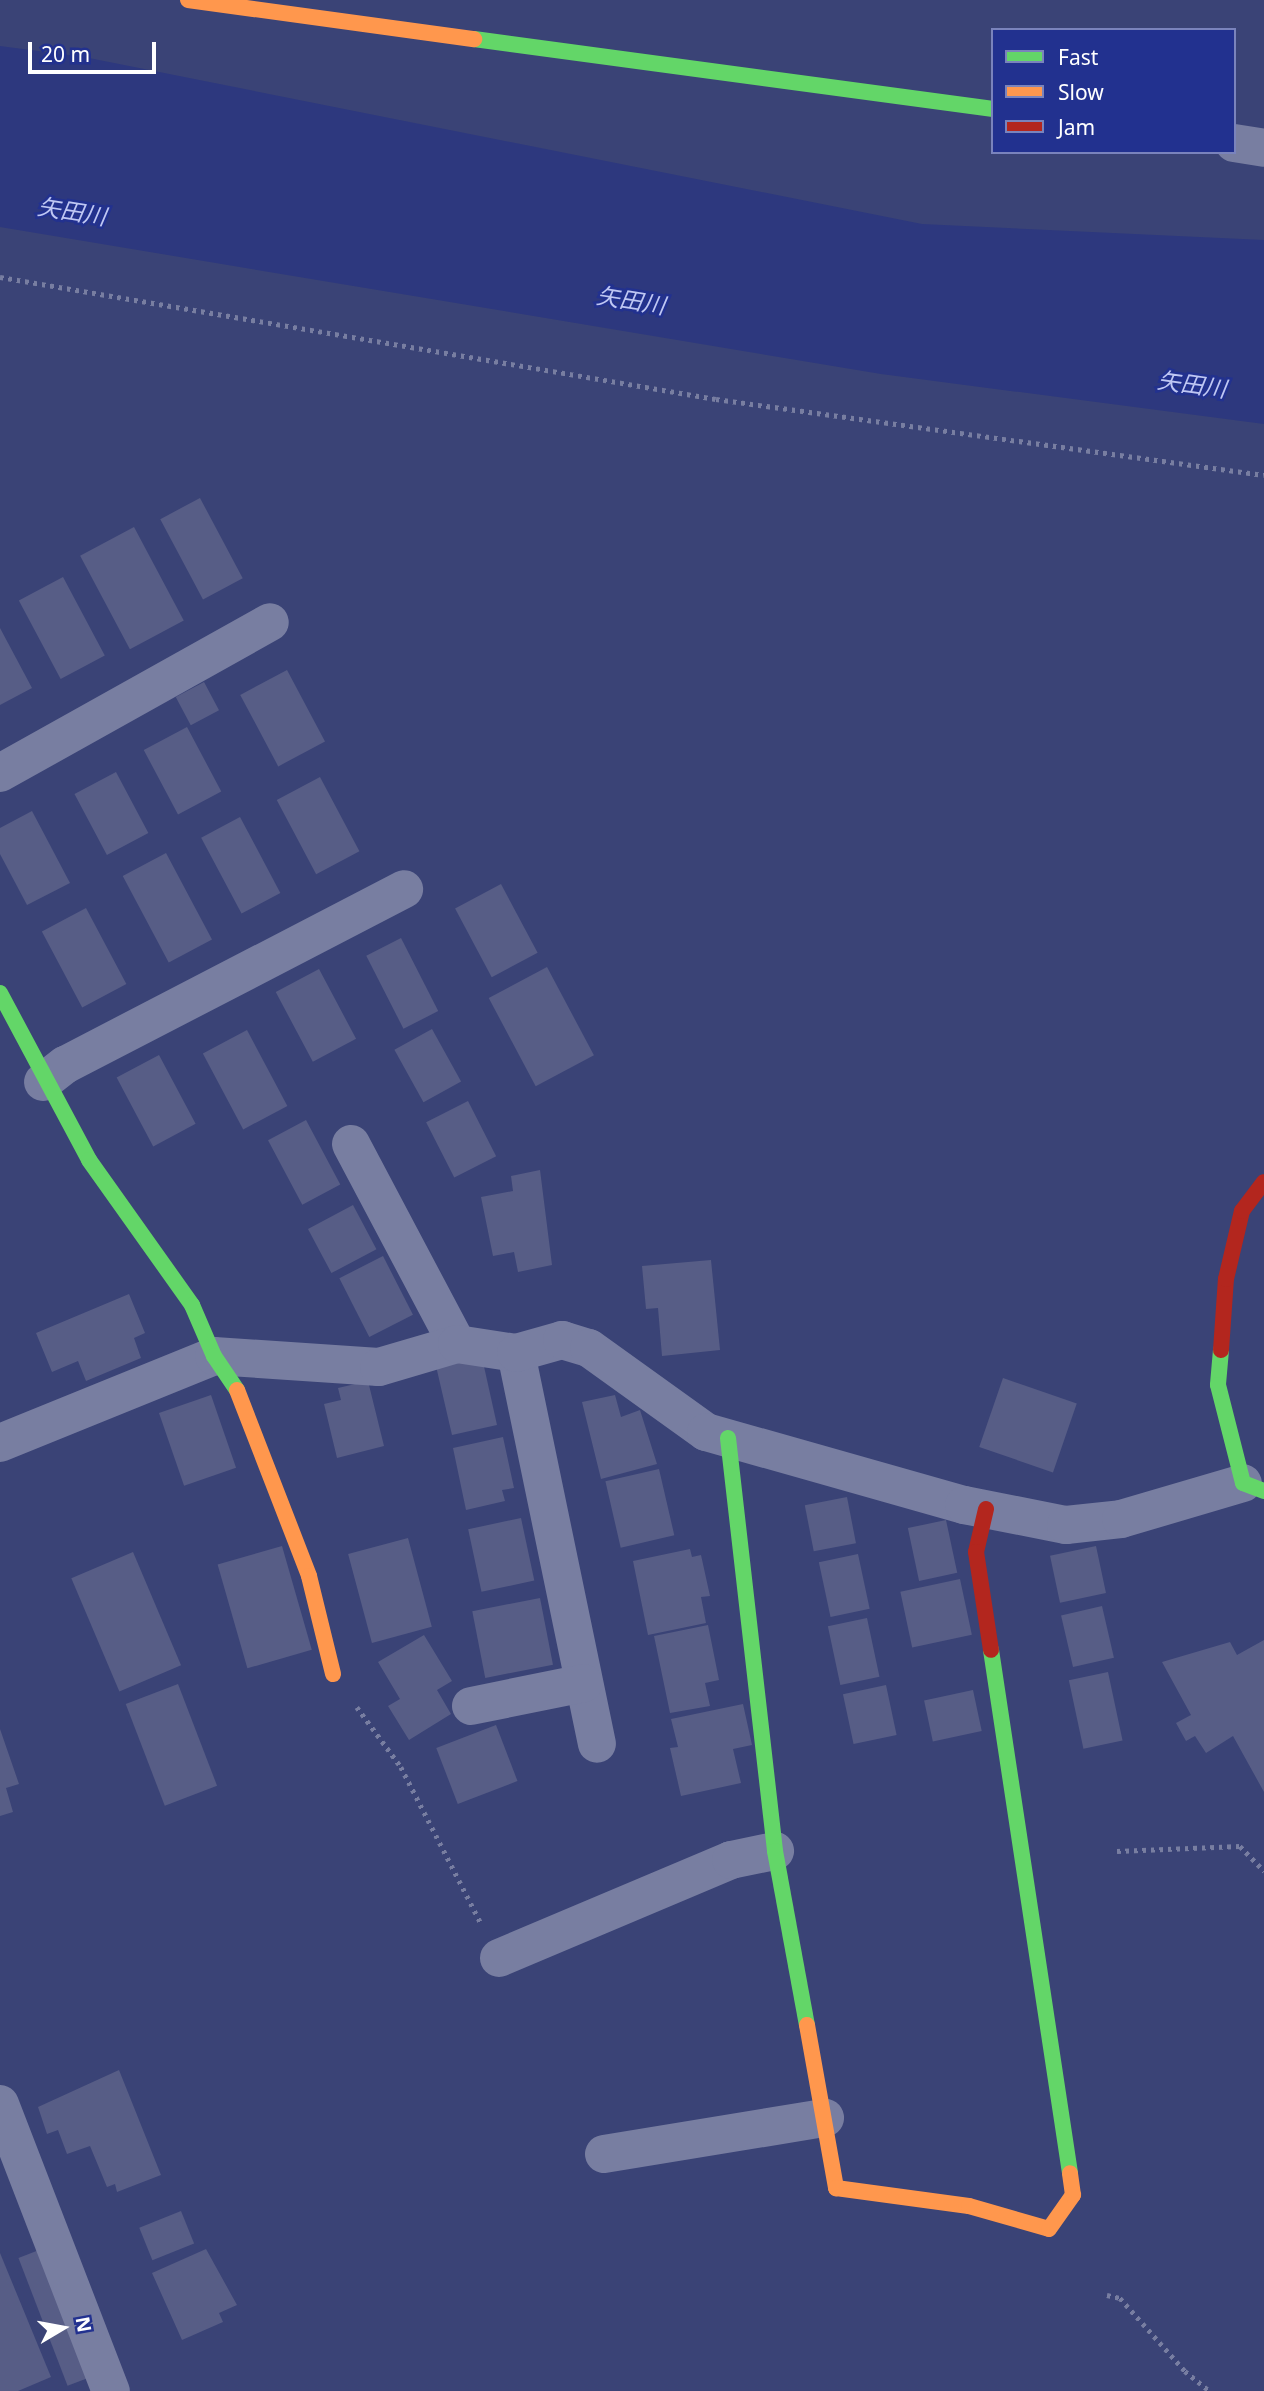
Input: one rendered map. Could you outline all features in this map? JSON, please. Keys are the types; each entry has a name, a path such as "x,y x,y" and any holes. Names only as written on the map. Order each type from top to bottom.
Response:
{"street":[{"path":"188,0 991,109"},
{"path":"1236,143 1264,148"},
{"path":"0,773 270,622"},
{"path":"43,1082 65,1065 404,890"},
{"path":"0,993 43,1082 89,1160 192,1305 215,1356 246,1403 309,1576 333,1674"},
{"path":"351,1144 457,1344"},
{"path":"0,1443 215,1356 379,1367 457,1344 516,1353 562,1340 589,1348 706,1432 986,1509 1066,1525 1121,1519 1253,1487 1218,1385 1226,1279 1242,1211 1264,1182"},
{"path":"516,1353 597,1744"},
{"path":"728,1438 775,1851 836,2188 969,2206 1049,2229 1073,2195 976,1552 986,1509"},
{"path":"471,1706 584,1683"},
{"path":"499,1958 731,1860 775,1851"},
{"path":"0,2104 10,2156 111,2391"},
{"path":"604,2154 825,2118"}],"path":[{"path":"0,277 716,399 1264,475"},
{"path":"333,1674 401,1767 499,1958"},
{"path":"1118,1851 1240,1846 1264,1871"},
{"path":"1107,2295 1120,2298 1185,2371 1210,2391"}],"water":[{"name":"矢田川","path":"0,46 84,57 922,224 1264,240 1264,424 881,374 0,227"}],"building":[{"path":"200,498 243,578 203,599 160,519"},
{"path":"134,527 184,621 130,649 80,556"},
{"path":"63,577 105,656 61,679 19,600"},
{"path":"0,628 32,688 0,705"},
{"path":"287,670 325,742 278,766 240,695"},
{"path":"204,682 219,710 191,725 176,697"},
{"path":"187,727 221,791 178,814 144,750"},
{"path":"116,772 148,833 107,855 75,794"},
{"path":"320,777 359,851 316,874 277,800"},
{"path":"32,811 70,883 27,905 0,854 0,828"},
{"path":"240,817 280,893 242,914 201,838"},
{"path":"166,853 212,940 169,963 123,876"},
{"path":"501,884 538,953 492,977 455,908"},
{"path":"86,908 126,984 82,1007 42,931"},
{"path":"401,938 438,1011 403,1029 366,956"},
{"path":"547,967 594,1055 536,1086 489,998"},
{"path":"319,969 356,1039 313,1062 276,992"},
{"path":"432,1029 461,1081 423,1102 394,1050"},
{"path":"247,1030 287,1106 243,1129 203,1053"},
{"path":"159,1055 196,1124 153,1146 117,1078"},
{"path":"468,1101 496,1156 454,1178 426,1122"},
{"path":"306,1120 340,1184 302,1205 268,1140"},
{"path":"540,1170 552,1265 518,1272 514,1252 493,1256 481,1197 513,1191 511,1176"},
{"path":"353,1205 376,1249 331,1273 308,1229"},
{"path":"383,1256 413,1315 369,1337 339,1278"},
{"path":"711,1260 720,1350 662,1356 658,1308 646,1309 642,1266"},
{"path":"129,1294 145,1333 134,1338 141,1358 86,1381 78,1361 52,1372 36,1333"},
{"path":"466,1360 483,1362 497,1425 452,1435 436,1366"},
{"path":"1003,1378 1077,1403 1053,1472 979,1447"},
{"path":"368,1381 384,1446 337,1458 324,1404 341,1400 338,1388"},
{"path":"211,1395 236,1468 184,1486 159,1413"},
{"path":"615,1395 621,1417 640,1410 657,1464 601,1479 582,1402"},
{"path":"503,1437 514,1488 502,1490 505,1501 466,1510 453,1448"},
{"path":"659,1469 674,1535 621,1548 605,1481"},
{"path":"847,1497 856,1543 814,1551 805,1505"},
{"path":"521,1518 534,1581 481,1592 468,1529"},
{"path":"946,1520 957,1573 919,1581 908,1528"},
{"path":"408,1538 432,1627 372,1643 348,1554"},
{"path":"282,1546 312,1650 247,1668 218,1564"},
{"path":"1096,1546 1106,1593 1060,1603 1050,1556"},
{"path":"690,1549 692,1557 701,1555 710,1596 701,1597 706,1623 648,1635 633,1561"},
{"path":"133,1552 181,1665 119,1691 71,1578"},
{"path":"858,1554 870,1609 831,1617 819,1562"},
{"path":"960,1579 972,1635 912,1647 900,1592"},
{"path":"540,1598 553,1665 485,1678 472,1611"},
{"path":"1102,1606 1114,1658 1073,1667 1061,1615"},
{"path":"867,1618 879,1677 840,1685 828,1626"},
{"path":"708,1625 719,1680 705,1683 710,1706 670,1713 654,1636"},
{"path":"424,1635 452,1681 437,1690 451,1714 409,1740 388,1706 400,1699 378,1662"},
{"path":"1264,1640 1264,1792 1233,1736 1206,1753 1195,1736 1186,1741 1176,1723 1191,1715 1162,1662 1230,1642 1237,1655"},
{"path":"1108,1672 1123,1740 1083,1749 1069,1680"},
{"path":"178,1684 217,1786 165,1806 126,1704"},
{"path":"886,1685 897,1735 854,1744 843,1694"},
{"path":"973,1690 982,1731 933,1741 924,1700"},
{"path":"743,1704 752,1745 733,1749 741,1783 681,1796 670,1748 678,1747 671,1719"},
{"path":"496,1725 518,1781 458,1804 436,1748"},
{"path":"0,1729 19,1784 6,1788 13,1812 0,1816"},
{"path":"119,2070 161,2175 117,2192 115,2184 107,2187 90,2146 67,2154 58,2130 47,2134 38,2107"},
{"path":"181,2211 194,2243 152,2260 139,2228"},
{"path":"206,2249 237,2305 219,2313 223,2322 182,2340 152,2273"},
{"path":"39,2250 88,2378 68,2386 18,2258"},
{"path":"0,2253 51,2377 18,2391 0,2391"}],"traffic: fast":[{"path":"474,39 991,109"},
{"path":"0,993 89,1160 192,1305 214,1356 237,1390"},
{"path":"1221,1350 1218,1385 1243,1483 1264,1491"},
{"path":"728,1438 775,1851 807,2025"},
{"path":"991,1650 1070,2173"}],"traffic: slow":[{"path":"188,0 474,39"},
{"path":"237,1390 309,1576 333,1674"},
{"path":"807,2025 836,2188 969,2206 1049,2229 1073,2195 1070,2173"}],"traffic: jam":[{"path":"1221,1350 1226,1279 1242,1211 1264,1182"},
{"path":"986,1509 976,1552 991,1650"}]}
